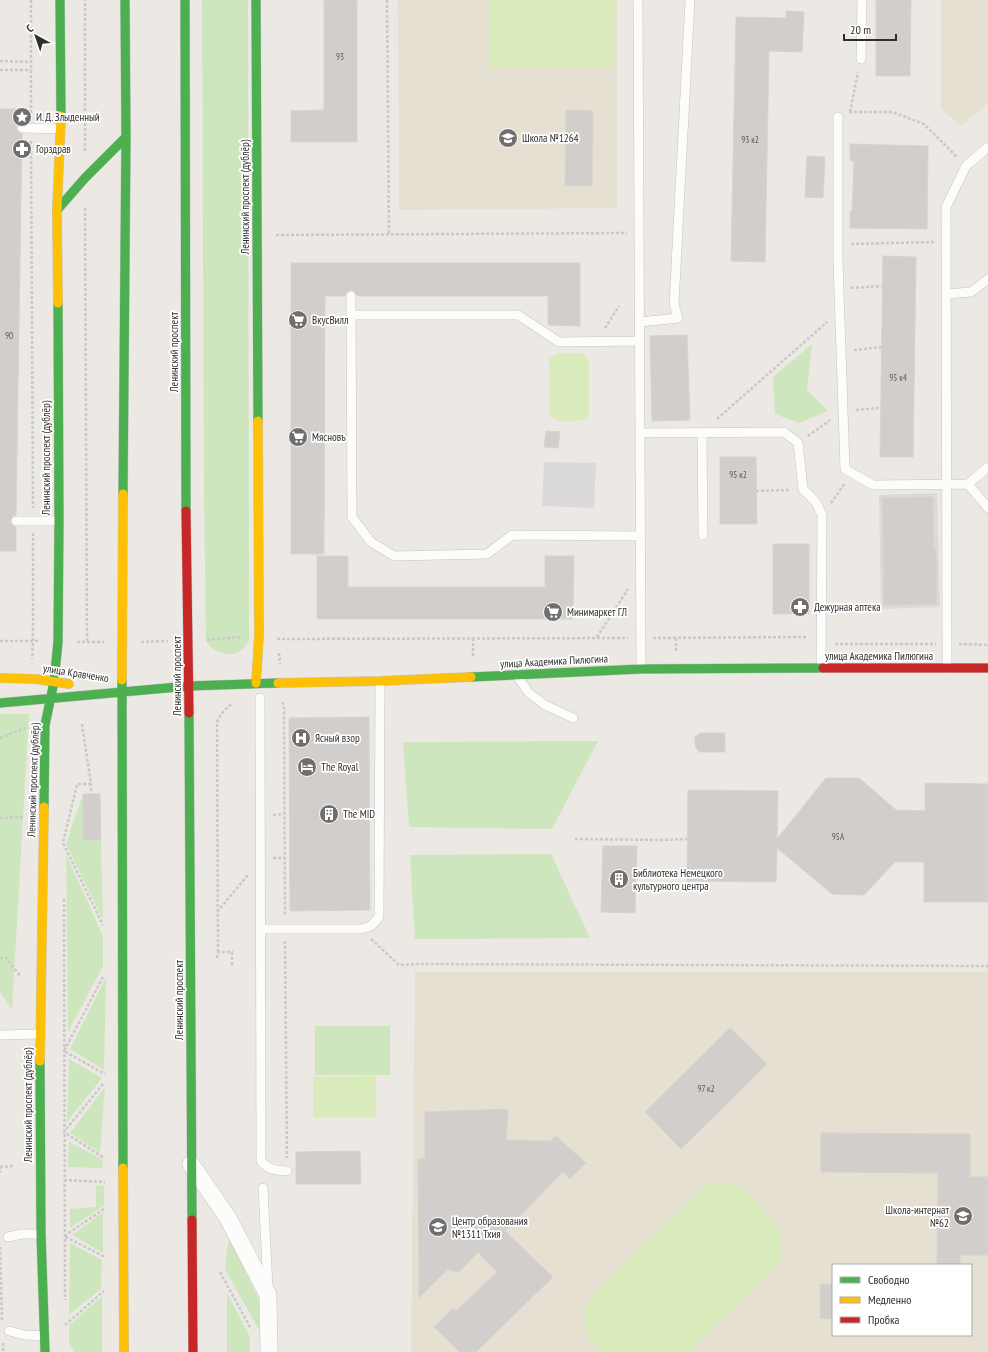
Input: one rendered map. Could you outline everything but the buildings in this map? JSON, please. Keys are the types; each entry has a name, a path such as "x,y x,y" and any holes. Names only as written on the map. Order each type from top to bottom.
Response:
{"street":[{"name":"Ленинский проспект (дублёр)","path":"45,1352 41,1234 40,1034 45,725 54,682 58,642 59,521 57,210 61,129 60,0"},
{"path":"124,1352 122,693 126,137 125,0"},
{"name":"Ленинский проспект","path":"185,0 186,513 189,686 193,1352"},
{"name":"Ленинский проспект (дублёр)","path":"256,0 259,636 256,683"},
{"path":"57,210 85,178 126,137"},
{"name":"улица Академика Пилюгина","path":"122,693 189,686 256,683 380,681 642,669 988,668"},
{"name":"улица Кравченко","path":"0,678 36,679 122,693"},
{"name":"улица Кравченко","path":"0,703 122,693"},
{"path":"191,1164 228,1218 268,1295 268,1352"}],"lane":[{"path":"638,0 642,669"},
{"path":"640,322 678,318 674,304 690,0"},
{"path":"861,58 862,0"},
{"path":"838,117 838,244 845,469 873,485 947,485 968,484 988,467"},
{"path":"22,128 61,129"},
{"path":"947,668 946,207 966,166 988,147"},
{"path":"946,294 971,292 988,279"},
{"path":"351,296 352,517 371,542 394,556 402,556 487,554 512,536 641,536"},
{"path":"351,315 518,315 559,342 640,341"},
{"path":"640,433 784,432 798,443 803,489 816,502 822,515 821,668"},
{"path":"702,433 703,535"},
{"path":"968,484 988,508"},
{"path":"16,521 59,521"},
{"path":"516,675 529,693 545,705 573,718"},
{"path":"261,929 361,929 371,926 379,917 380,681"},
{"path":"260,698 261,1161 266,1167 272,1170 287,1171"},
{"path":"0,1035 40,1034"},
{"path":"263,1188 268,1295"},
{"path":"8,1237 17,1234 41,1234"},
{"path":"9,1331 25,1335 44,1336"}],"path":[{"path":"85,0 87,642"},
{"path":"387,0 389,234"},
{"path":"849,112 861,58"},
{"path":"0,62 30,62"},
{"path":"0,70 31,70"},
{"path":"838,117 849,112 892,112 924,124 966,166"},
{"path":"257,234 639,233"},
{"path":"838,244 946,242"},
{"path":"839,288 882,286"},
{"path":"596,342 619,306"},
{"path":"702,433 840,311"},
{"path":"841,352 881,347"},
{"path":"798,443 843,411 880,408"},
{"path":"822,515 852,473"},
{"path":"756,491 803,489"},
{"path":"597,638 641,568"},
{"path":"0,642 33,641"},
{"path":"217,958 217,722 222,713 234,703"},
{"path":"82,724 91,784 91,794"},
{"path":"0,738 32,725"},
{"path":"91,784 77,784 63,843 103,926"},
{"path":"0,818 20,816 28,817"},
{"path":"63,828 64,851"},
{"path":"575,839 687,839"},
{"path":"217,912 260,859"},
{"path":"64,891 64,1302"},
{"path":"361,929 399,965 988,966"},
{"path":"218,952 232,952 232,967"},
{"path":"0,958 6,958 23,981"},
{"path":"64,1051 103,977"},
{"path":"64,1051 109,1077"},
{"path":"64,1132 104,1083"},
{"path":"64,1132 109,1161"},
{"path":"0,1173 0,1166 14,1166"},
{"path":"64,1180 109,1183"},
{"path":"64,1236 109,1205"},
{"path":"64,1236 109,1259"},
{"path":"0,1244 2,1322"},
{"path":"220,1272 252,1330"},
{"path":"65,1325 109,1287"},
{"path":"65,1317 65,1333"}],"shaded area":[{"name":"Школа №1264","path":"398,0 617,0 617,208 399,210"},
{"path":"941,0 988,0 988,103 961,126 941,109"},
{"path":"544,462 596,463 594,508 542,506"},
{"path":"937,493 940,607 881,609 879,495"},
{"path":"415,972 988,972 988,1352 411,1352"}],"green space":[{"path":"202,0 248,0 249,640 242,650 231,654 222,653 213,649 206,641"},
{"path":"490,0 615,0 614,68 489,67"},
{"path":"812,344 807,390 828,411 799,423 775,414 773,377"},
{"path":"559,353 581,353 586,356 589,362 589,414 586,419 577,421 562,421 553,418 550,415 549,360"},
{"path":"0,714 29,714 12,1010 0,992"},
{"path":"598,741 552,829 409,827 403,742"},
{"path":"83,794 83,840 101,840 103,920 66,844"},
{"path":"66,854 103,936 103,966 68,1032"},
{"path":"551,854 590,938 415,939 410,855"},
{"path":"106,977 104,1070 70,1049"},
{"path":"315,1026 390,1026 390,1075 315,1075"},
{"path":"69,1059 102,1078 67,1122"},
{"path":"376,1076 376,1117 313,1117 313,1077"},
{"path":"105,1087 100,1153 70,1133"},
{"path":"69,1142 103,1160 102,1168 68,1167"},
{"path":"716,1183 736,1186 746,1191 772,1221 779,1232 781,1239 782,1254 780,1263 688,1352 600,1352 590,1341 585,1324 586,1307 593,1295 705,1185"},
{"path":"104,1185 104,1206 70,1228 70,1209 96,1207 96,1186"},
{"path":"103,1212 103,1253 72,1235"},
{"path":"229,1236 259,1300 259,1330 225,1269"},
{"path":"70,1243 102,1260 101,1289 69,1315"},
{"path":"227,1293 250,1337 250,1352 227,1352"},
{"path":"102,1296 102,1352 74,1352 69,1343 69,1325"}],"traffic: fast":[{"path":"60,0 61,116"},
{"path":"123,494 126,137 125,0"},
{"path":"185,0 186,511"},
{"path":"256,0 258,421"},
{"path":"57,210 85,178 126,137"},
{"path":"44,807 45,725 54,682 58,642 58,303"},
{"path":"471,677 641,669 823,668"},
{"path":"122,680 123,1168"},
{"path":"0,703 189,686 278,683"},
{"path":"189,713 192,1220"},
{"path":"40,1061 41,1234 45,1352"}],"traffic: slow":[{"path":"58,303 57,210 61,116"},
{"path":"256,683 259,636 258,421"},
{"path":"122,680 123,494"},
{"path":"278,683 471,677"},
{"path":"0,678 36,679 69,684"},
{"path":"40,1061 44,807"},
{"path":"123,1168 124,1352"}],"traffic: jam":[{"path":"186,511 189,713"},
{"path":"823,668 988,668"},
{"path":"192,1220 193,1352"}],"place":[{"name":"И. Д. Злыденный","path":"22,117"},
{"name":"Школа №1264","path":"508,138"},
{"name":"Горздрав","path":"22,149"},
{"name":"ВкусВилл","path":"298,320"},
{"name":"Мясновъ","path":"298,437"},
{"name":"Дежурная аптека","path":"800,607"},
{"name":"Минимаркет ГЛ","path":"553,612"},
{"name":"Ясный взор","path":"301,738"},
{"name":"The Royal","path":"307,767"},
{"name":"The MID","path":"329,814"},
{"name":"Библиотека Немецкого культурного центра","path":"619,879"},
{"name":"Школа-интернат №62","path":"963,1216"},
{"name":"Центр образования №1311 Тхия","path":"438,1227"}]}
